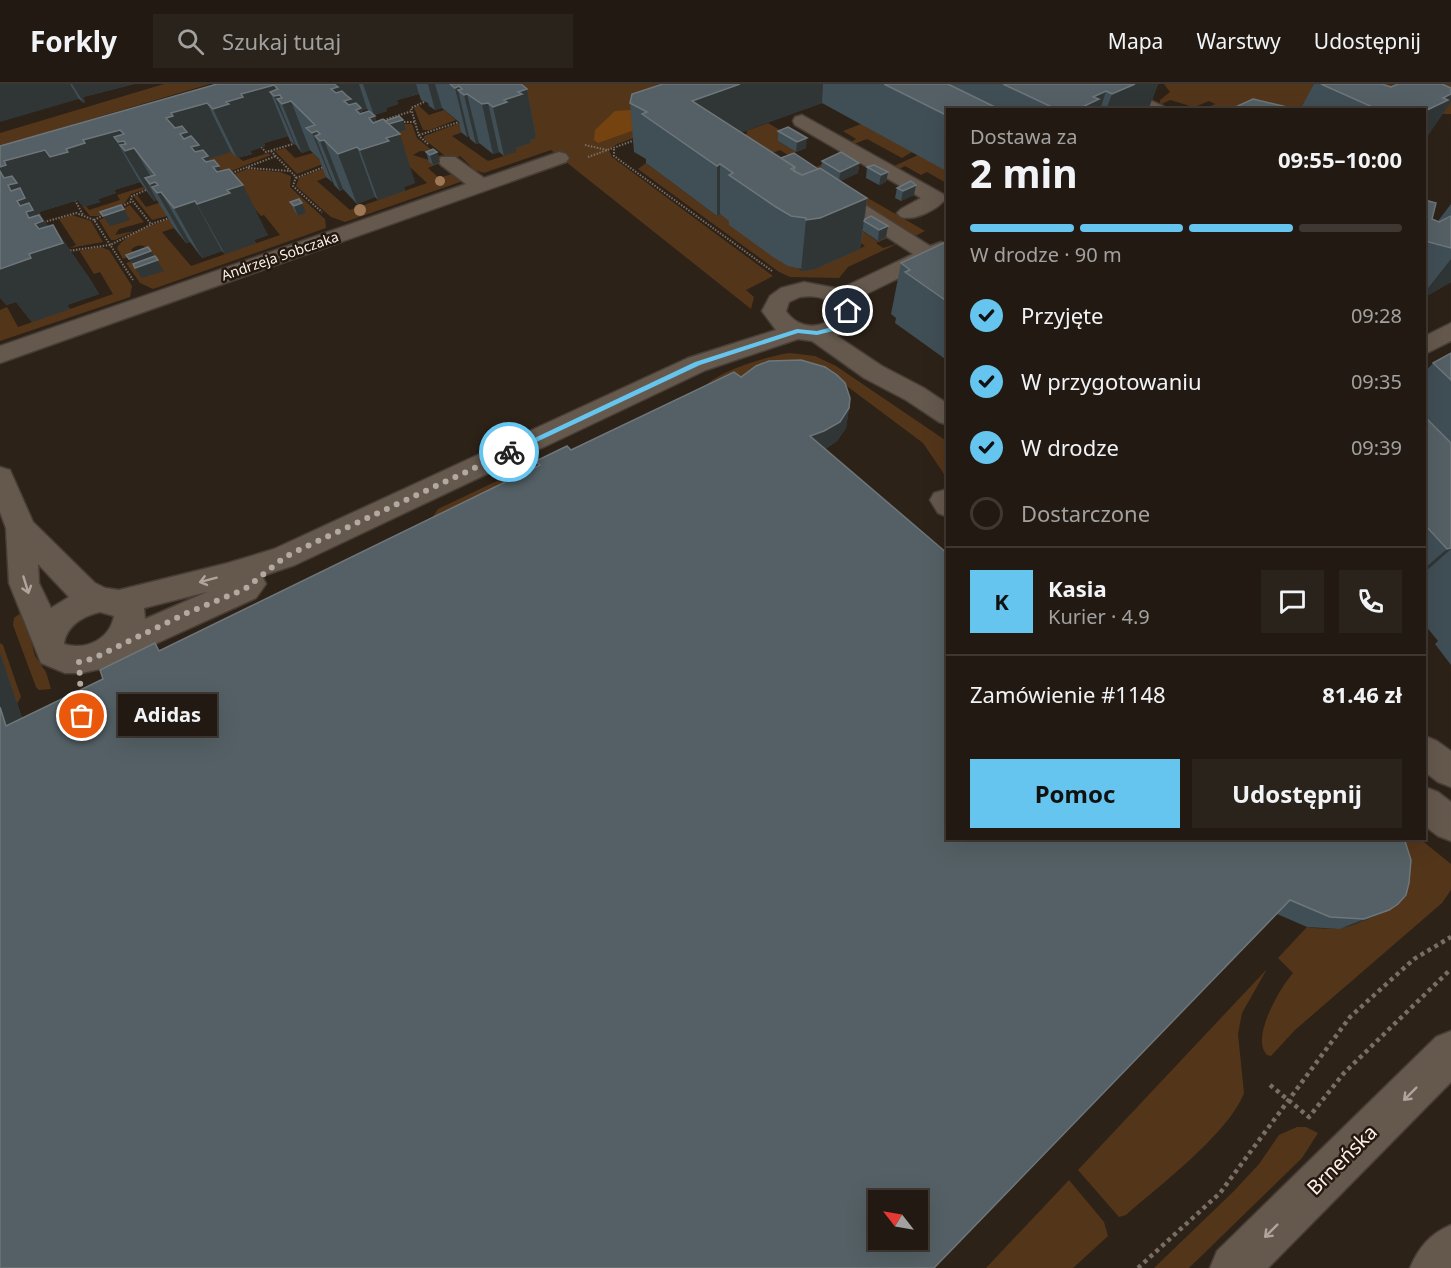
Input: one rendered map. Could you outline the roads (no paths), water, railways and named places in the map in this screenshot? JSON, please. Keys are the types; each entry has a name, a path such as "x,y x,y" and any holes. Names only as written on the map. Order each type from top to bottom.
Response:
{"street":[{"path":"1100,84 1152,108"},
{"path":"802,121 936,198 926,229 839,298"},
{"path":"817,149 837,140"},
{"name":"Andrzeja Sobczaka","path":"0,355 559,158"},
{"path":"448,160 480,185"},
{"path":"803,197 852,205 926,229"},
{"path":"48,638 58,620 78,606 194,584 294,552 649,398 697,364 774,311 779,299 794,290 815,289 839,298 848,311 843,322 835,328 807,332 697,364"},
{"path":"774,311 782,323 807,332 873,372 915,394 946,415"},
{"path":"843,322 889,364 915,394"},
{"path":"1426,345 1451,331"},
{"path":"0,477 21,528 24,583 48,638 48,647 80,678 92,659 245,589 294,552"},
{"path":"359,522 376,546"},
{"path":"21,528 84,592 110,601 130,612 129,629 114,647"},
{"path":"294,552 317,575"},
{"path":"1426,754 1451,771"},
{"path":"1426,805 1451,824"},
{"name":"Brneńska","path":"1233,1268 1451,1052"},
{"path":"1434,1268 1451,1249"}],"place":[{"name":"Adidas","path":"82,716"}]}
